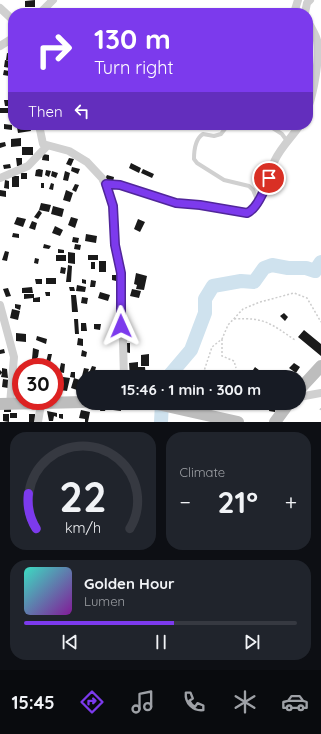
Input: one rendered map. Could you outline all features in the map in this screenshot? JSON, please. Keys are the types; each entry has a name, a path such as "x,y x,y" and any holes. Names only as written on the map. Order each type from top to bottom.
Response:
{"street":[{"path":"45,8 53,0"},
{"path":"305,8 306,2 310,0"},
{"path":"0,8 8,15"},
{"path":"313,29 317,42 313,81"},
{"path":"40,130 41,140 47,146 60,148 77,156 96,170 106,184 113,206 115,245 121,273 124,370"},
{"path":"106,184 120,185 176,203 200,205 240,214 252,211 266,185 275,159 296,130"},
{"path":"0,178 28,166 47,146"},
{"path":"0,305 14,357 5,404"},
{"path":"306,382 321,366"},
{"path":"306,396 321,393"},
{"path":"64,403 76,402"},
{"path":"38,422 40,410"},
{"path":"187,410 238,422"},
{"path":"275,422 284,410"}],"lane":[{"path":"224,130 221,134 214,136 203,134 200,136 197,140 194,159 197,163 224,180 249,186 253,190 258,202"},
{"path":"276,130 282,134 287,142"}],"path":[{"path":"236,368 234,361 222,356 222,339 228,325 243,309 260,302 294,293 306,298 321,322"},
{"path":"234,319 262,320 275,325 295,340"},
{"path":"204,370 212,347 222,339"}],"building":[{"path":"35,0 35,7 25,7 25,1"},
{"path":"7,53 8,53 8,60 6,60"},
{"path":"5,60 8,60 8,68 4,67"},
{"path":"4,70 8,71 8,76 3,75"},
{"path":"4,100 8,100 8,106 5,106"},
{"path":"0,108 8,108 8,113 0,113"},
{"path":"4,124 8,124 8,130 4,129"},
{"path":"18,130 31,130 31,131 18,133"},
{"path":"21,138 21,146 11,147 11,139"},
{"path":"5,142 6,146 0,148 0,143"},
{"path":"22,147 33,147 33,155 22,155"},
{"path":"43,154 49,155 49,161 42,160"},
{"path":"16,158 22,158 22,166 17,166"},
{"path":"69,158 74,159 71,166 66,164"},
{"path":"131,163 141,168 139,173 129,168"},
{"path":"10,164 11,168 4,169 3,165"},
{"path":"72,167 80,169 78,174 71,171"},
{"path":"143,169 154,174 152,178 141,173"},
{"path":"36,170 43,170 42,177 35,176"},
{"path":"46,170 51,171 49,177 45,175"},
{"path":"52,171 58,173 56,178 51,176"},
{"path":"65,171 70,173 68,181 63,180"},
{"path":"21,173 27,173 27,179 21,179"},
{"path":"107,175 114,177 113,182 105,179"},
{"path":"12,176 19,176 19,187 12,187"},
{"path":"5,180 9,181 9,189 4,188"},
{"path":"41,183 44,183 44,188 41,188"},
{"path":"51,183 54,184 53,190 49,189"},
{"path":"75,184 79,185 76,192 72,190"},
{"path":"0,190 6,191 6,197 0,196"},
{"path":"66,190 73,193 70,202 63,200"},
{"path":"41,203 51,205 49,212 39,210"},
{"path":"53,206 64,209 62,217 51,214"},
{"path":"39,210 42,213 38,219 34,217"},
{"path":"17,217 26,219 23,227 14,224"},
{"path":"71,217 78,219 75,228 68,225"},
{"path":"138,219 145,222 140,232 134,229"},
{"path":"32,221 37,223 35,230 29,228"},
{"path":"55,226 63,230 60,236 52,233"},
{"path":"13,233 19,234 19,238 12,237"},
{"path":"86,234 97,236 96,243 85,241"},
{"path":"73,237 79,238 78,243 72,242"},
{"path":"44,244 51,246 49,249 43,248"},
{"path":"75,244 81,245 80,250 74,249"},
{"path":"58,249 64,250 64,253 58,253"},
{"path":"5,251 9,252 7,261 2,260"},
{"path":"68,252 75,253 75,264 68,263"},
{"path":"56,255 66,255 66,261 56,261"},
{"path":"88,255 98,255 98,260 88,260"},
{"path":"35,258 39,259 38,264 34,263"},
{"path":"99,261 106,261 106,272 99,272"},
{"path":"91,262 95,262 95,269 91,269"},
{"path":"68,265 72,266 71,282 66,282"},
{"path":"61,267 66,268 65,274 60,273"},
{"path":"136,273 147,276 144,290 136,289 137,285 134,284"},
{"path":"112,275 116,275 116,281 112,280"},
{"path":"46,278 56,278 56,284 46,284"},
{"path":"35,279 42,279 42,284 36,284"},
{"path":"82,279 86,280 86,284 82,283"},
{"path":"91,280 96,281 95,287 90,287"},
{"path":"77,285 86,287 85,292 76,291"},
{"path":"32,287 33,293 22,293 22,288"},
{"path":"69,287 74,287 75,291 70,291"},
{"path":"8,288 11,296 6,297 3,289"},
{"path":"132,289 141,291 139,298 130,296"},
{"path":"45,292 50,292 50,296 46,296"},
{"path":"100,292 110,295 108,301 98,298"},
{"path":"24,294 34,294 34,298 40,297 40,302 33,302 33,298 24,299"},
{"path":"71,295 76,295 78,312 72,312"},
{"path":"82,297 88,298 87,304 81,303"},
{"path":"15,304 21,305 20,310 15,308"},
{"path":"12,309 20,311 18,320 10,318"},
{"path":"284,313 288,317 285,321 280,316"},
{"path":"74,319 78,319 79,334 75,334"},
{"path":"81,323 86,323 87,331 81,331"},
{"path":"94,324 101,324 100,330 94,329"},
{"path":"304,330 321,344 321,356 298,337"},
{"path":"16,333 26,334 26,342 16,341"},
{"path":"126,333 134,334 134,339 125,338"},
{"path":"37,336 47,339 46,344 36,340"},
{"path":"78,338 83,339 83,346 77,345"},
{"path":"125,343 130,343 130,353 125,352"},
{"path":"33,348 39,350 38,357 32,358"},
{"path":"4,349 5,353 0,354 0,350"},
{"path":"82,350 87,352 86,357 81,356"},
{"path":"48,354 52,354 51,358 47,358"},
{"path":"149,354 149,366 141,366 141,355"},
{"path":"138,362 138,367 145,367 145,370 130,370 129,363"},
{"path":"294,363 300,367 298,370 292,370 289,368"},
{"path":"92,366 96,367 95,370 90,370"},
{"path":"2,368 7,369 8,378 1,377 2,373 0,375 0,370 2,372"},
{"path":"71,372 75,372 75,378 70,377"},
{"path":"64,377 70,378 67,391 64,391"},
{"path":"74,378 76,379 76,390 71,388"},
{"path":"3,379 9,380 8,388 2,387"},
{"path":"4,409 11,409 11,412 4,412"},
{"path":"81,410 90,412 88,422 85,422 85,419 79,418"},
{"path":"47,411 57,413 57,417 54,416 53,421 49,421"},
{"path":"10,413 17,413 17,418 10,418"},
{"path":"3,414 9,414 9,422 3,421"},
{"path":"29,414 35,414 35,422 29,422"},
{"path":"59,414 63,414 63,419 59,418"}],"waterway":[{"path":"174,370 191,350 205,313 205,299 213,286 241,281 254,282 264,268 272,265 288,268 306,268 315,271 321,262"},
{"path":"161,422 162,410"}],"route":[{"path":"121,326 121,273 116,256 113,206 106,184 120,185 166,201 200,205 240,214 252,211 256,206 269,178"}]}
